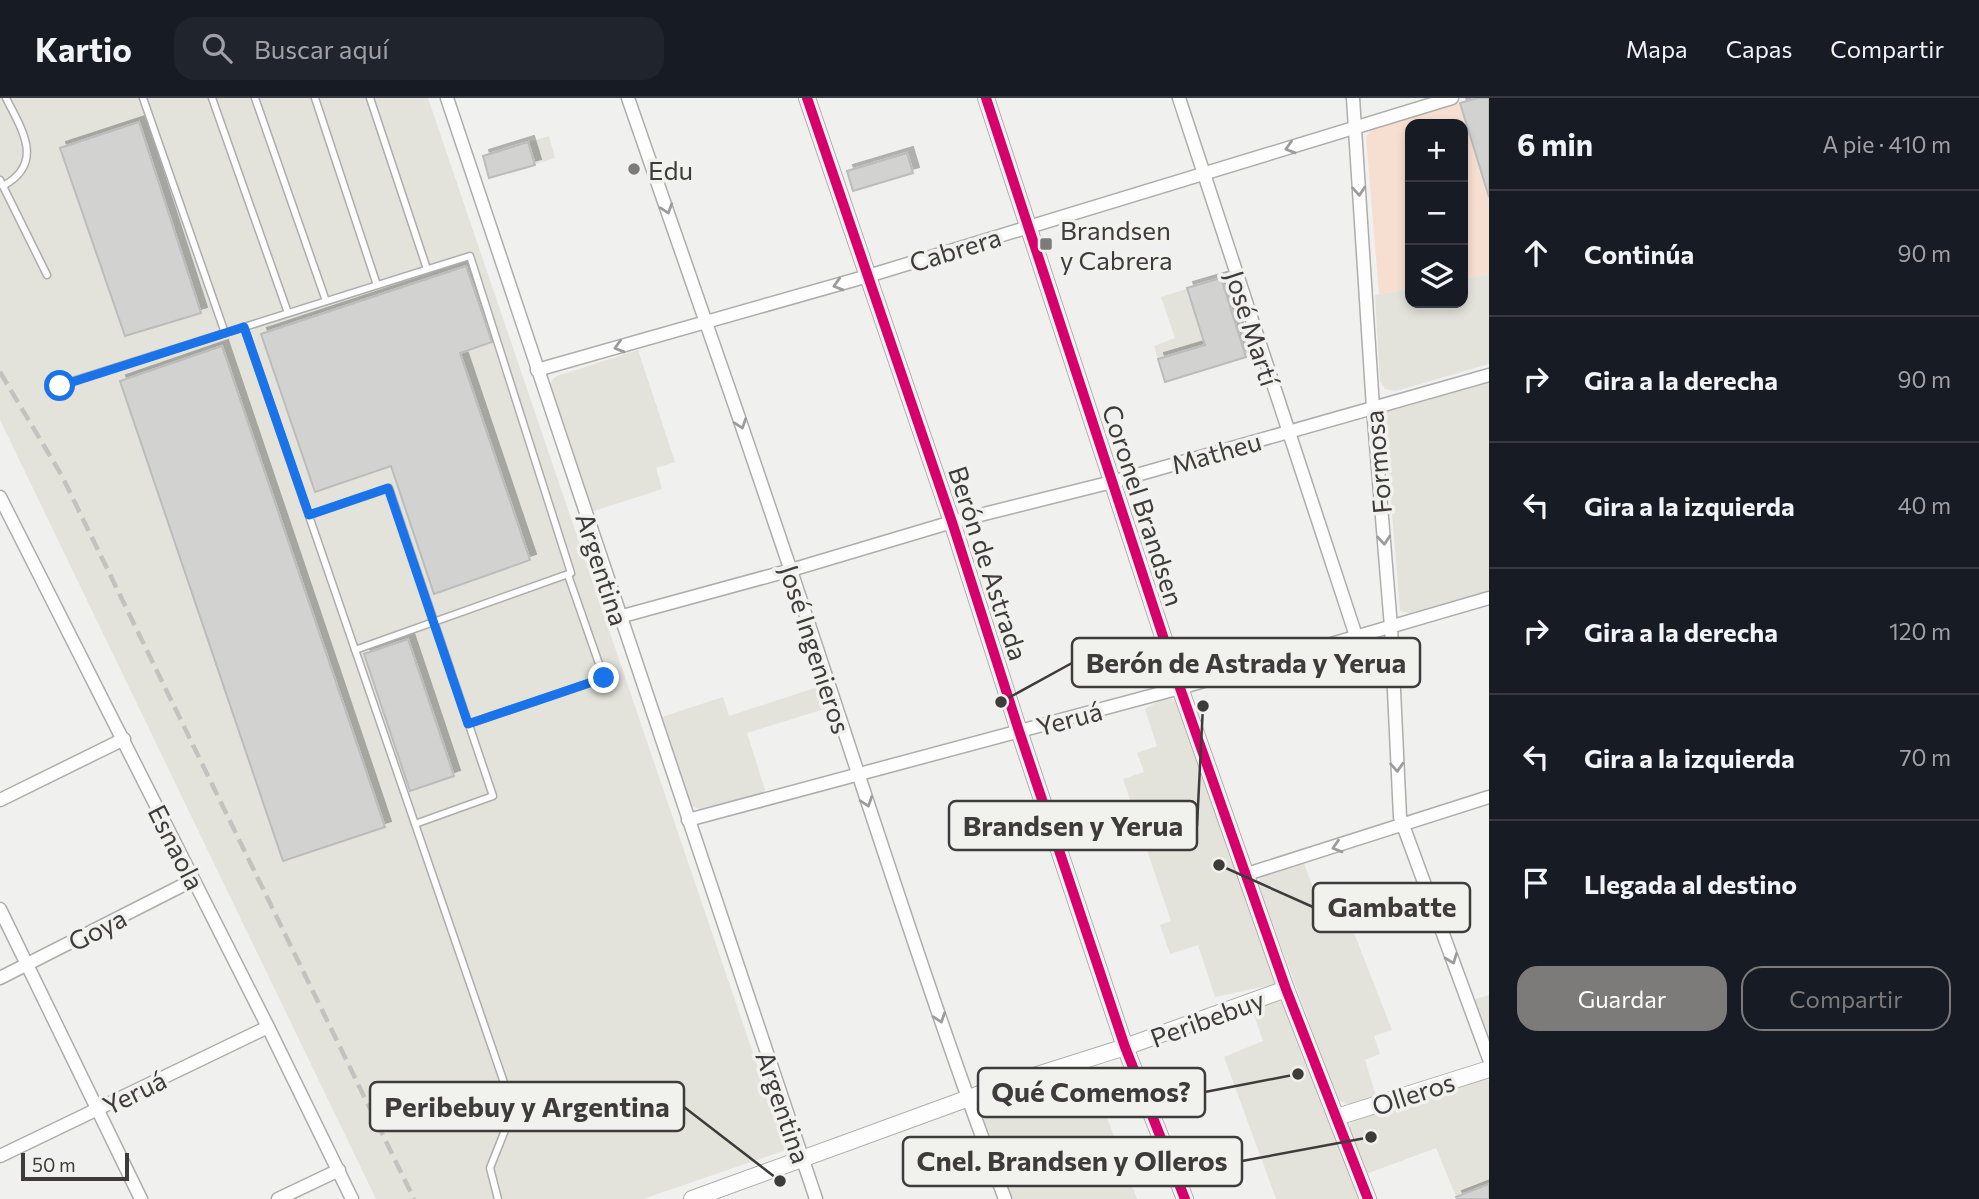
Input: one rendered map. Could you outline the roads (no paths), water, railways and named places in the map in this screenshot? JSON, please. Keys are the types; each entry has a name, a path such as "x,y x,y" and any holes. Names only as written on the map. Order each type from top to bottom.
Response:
{"street":[{"name":"José Ingenieros","path":"628,98 791,570 968,1098 1005,1199"},
{"name":"Berón de Astrada","path":"807,98 952,522 1125,1047 1185,1199"},
{"name":"Coronel Brandsen","path":"986,98 1180,688 1286,989 1368,1199"},
{"name":"José Martí","path":"1178,98 1356,636"},
{"name":"Formosa","path":"1353,98 1373,408 1391,627 1402,827 1489,1059"},
{"name":"Cabrera","path":"537,370 868,276 1452,98"},
{"name":"Argentina","path":"452,99 537,370 816,1199"},
{"name":"Matheu","path":"619,617 952,522 1112,482 1489,375"},
{"name":"Esnaola","path":"0,497 124,739 352,1199"},
{"name":"Yeruá","path":"688,820 1180,688 1489,598"},
{"path":"0,800 124,739"},
{"path":"1247,874 1402,827 1489,797"},
{"name":"Goya","path":"0,978 193,880"},
{"path":"0,909 141,1199"},
{"name":"Peribebuy","path":"692,1199 968,1098 1125,1047 1286,989"},
{"name":"Yeruá","path":"0,1156 268,1027"},
{"name":"Olleros","path":"1337,1117 1489,1069"},
{"path":"278,1199 339,1170"}],"lane":[{"path":"6,98 27,148 26,163 21,173 2,183 47,275"},
{"path":"143,98 226,333"},
{"path":"212,98 288,313"},
{"path":"255,98 326,301"},
{"path":"315,98 377,285"},
{"path":"370,98 427,270"},
{"path":"60,386 470,256 571,573 355,650"},
{"path":"244,327 511,1103 510,1115 490,1168 498,1199"},
{"path":"309,515 388,488 493,796 415,824"},
{"path":"468,724 604,678 568,575"}],"railway":[{"path":"0,372 62,476 414,1199"}],"place":[{"name":"Edu","path":"634,169"},
{"name":"Brandsen y Cabrera","path":"1046,244"},
{"name":"Berón de Astrada y Yerua","path":"1001,702"},
{"name":"Brandsen y Yerua","path":"1203,706"},
{"name":"Gambatte","path":"1219,865"},
{"name":"Qué Comemos?","path":"1298,1074"},
{"name":"Cnel. Brandsen y Olleros","path":"1371,1137"},
{"name":"Peribebuy y Argentina","path":"780,1181"}]}
